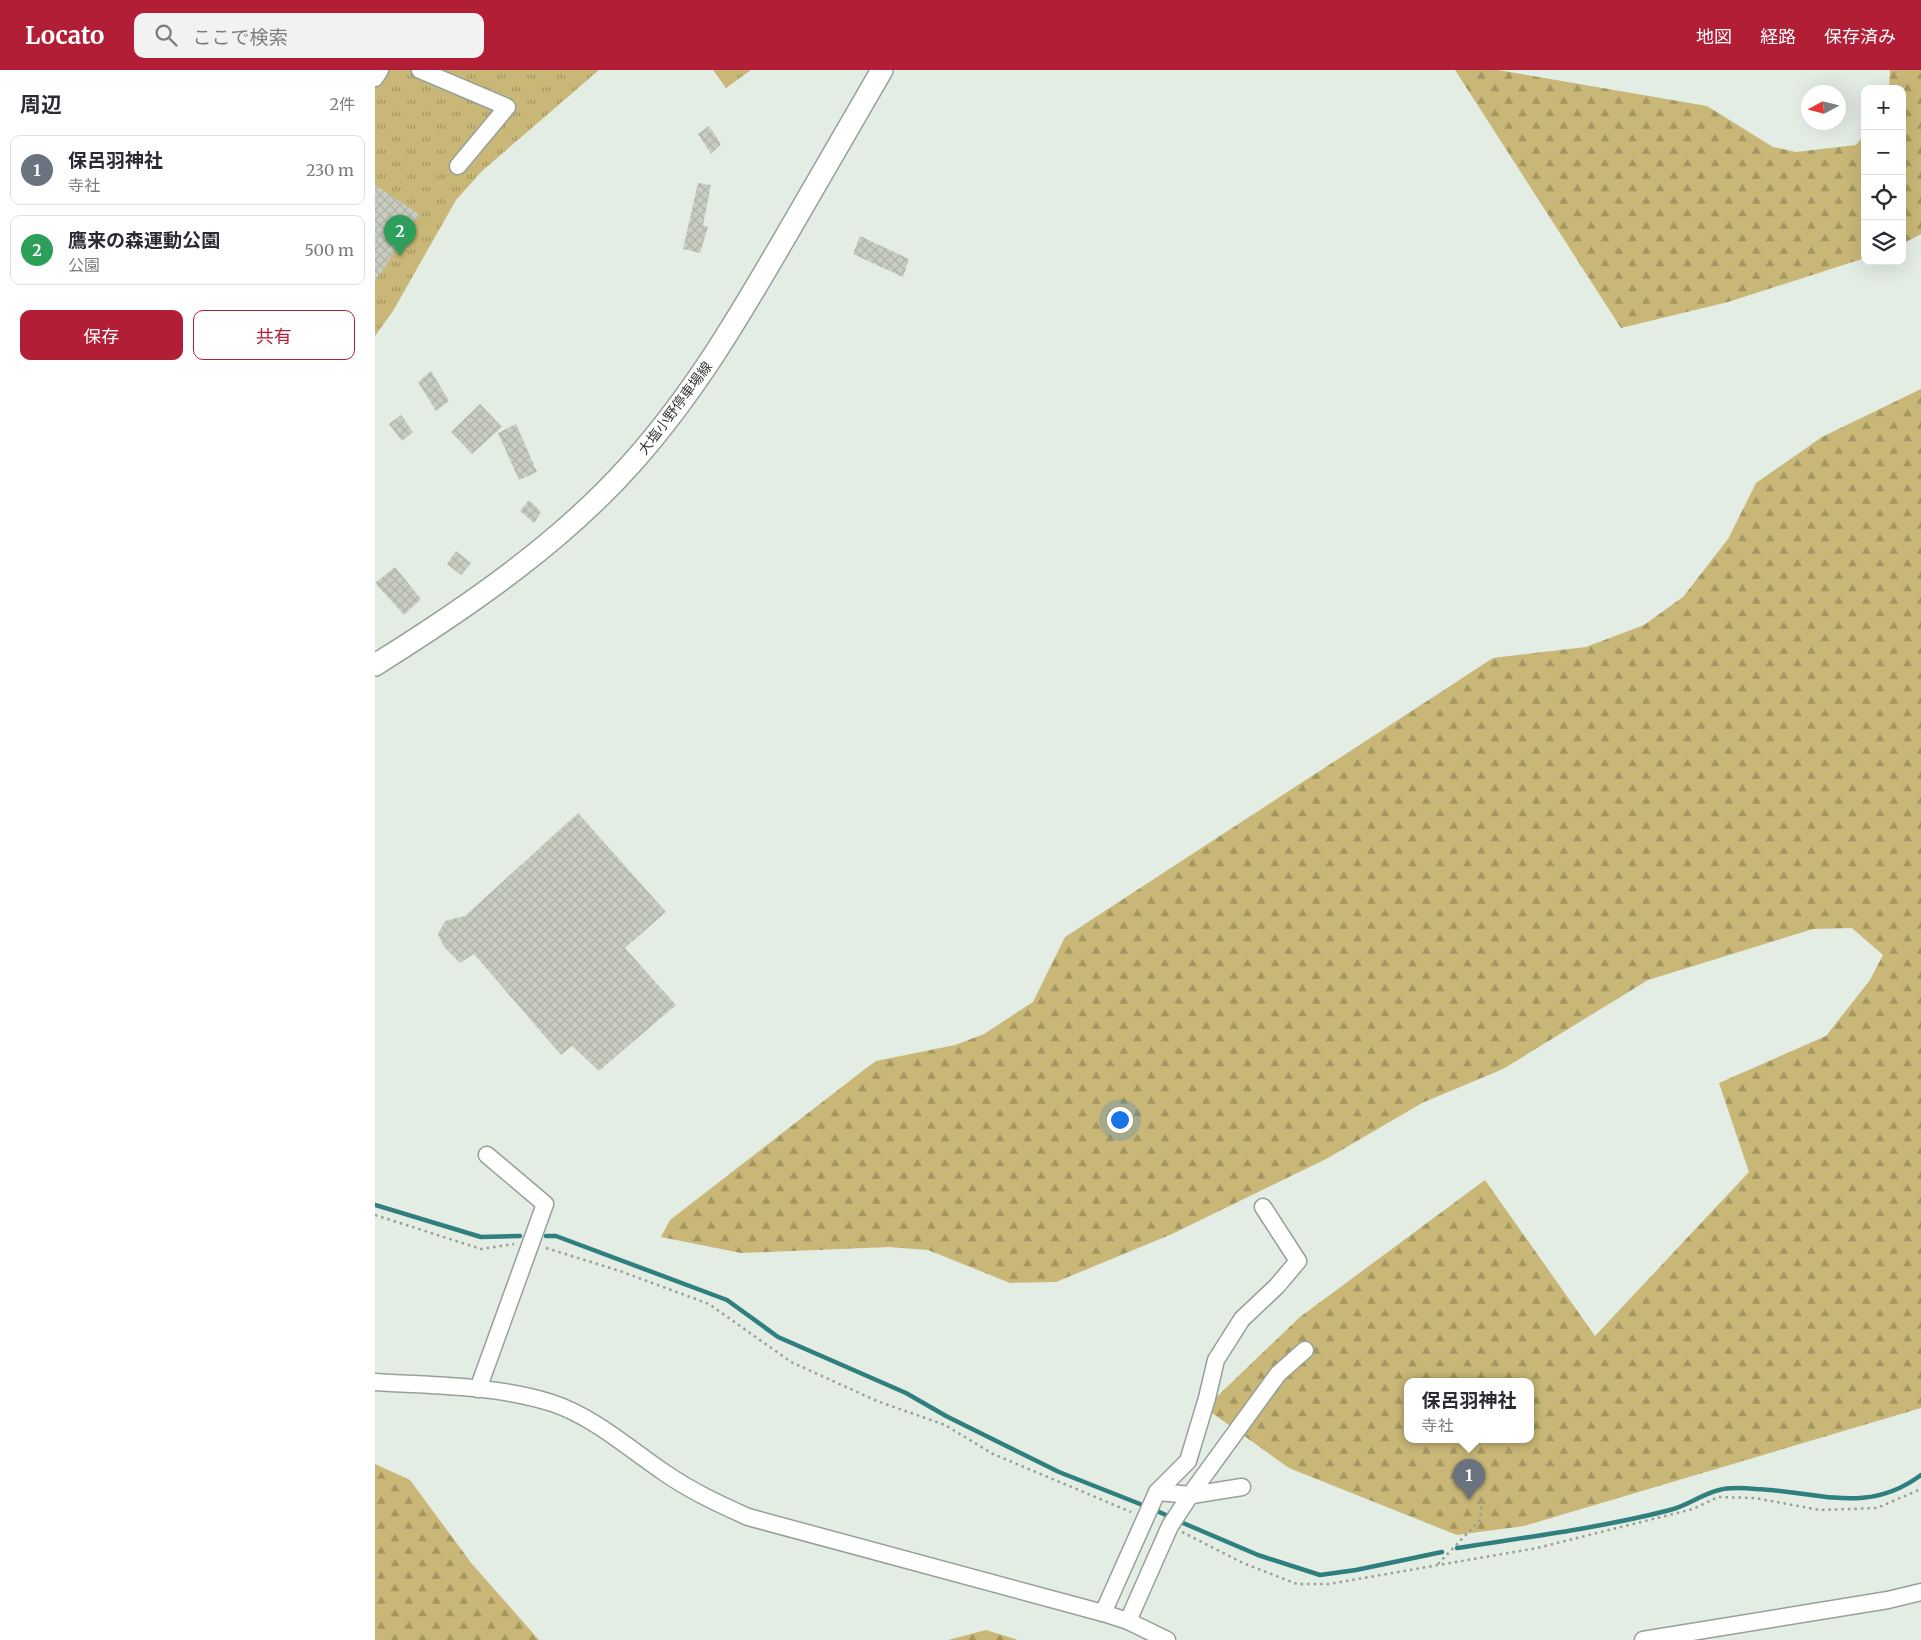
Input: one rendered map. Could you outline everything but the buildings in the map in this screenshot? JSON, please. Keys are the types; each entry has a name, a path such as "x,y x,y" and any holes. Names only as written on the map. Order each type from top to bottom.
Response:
{"main road":[{"name":"大塩小野停車場線","path":"375,665 518,568 585,510 631,464 676,410 737,320 882,70"}],"street":[{"path":"375,78 380,70"},
{"path":"420,70 507,107 458,166"},
{"path":"478,1389 545,1204 487,1155"},
{"path":"1103,1613 1157,1492 1188,1461 1216,1360 1242,1319 1277,1286 1298,1261 1263,1207"},
{"path":"1128,1621 1171,1526 1279,1374 1305,1350"},
{"path":"375,1382 478,1389 552,1404 585,1419 705,1498 748,1517 1103,1613 1128,1621 1167,1640"},
{"path":"1157,1492 1192,1495 1242,1487"},
{"path":"1643,1640 1888,1600 1921,1592"}],"path":[{"path":"375,1215 481,1249 531,1243 620,1271 709,1304 791,1362 877,1400 945,1426 993,1454 1146,1518"},
{"path":"1171,1526 1243,1563 1297,1584 1329,1584 1537,1548 1693,1509 1718,1497 1755,1498 1820,1510 1877,1508 1921,1489"},
{"path":"1437,1565 1480,1520 1482,1500"}],"green space":[{"path":"375,70 599,70 482,171 456,200 393,311 375,336"},
{"path":"713,70 751,70 726,88"},
{"path":"1455,70 1498,70 1707,106 1773,147 1796,152 1856,145 1861,139 1861,259 1728,302 1621,328"},
{"path":"1890,70 1921,70 1921,234 1906,242 1906,85 1889,85"},
{"path":"1921,389 1921,1408 1524,1526 1457,1535 1289,1468 1205,1408 1300,1317 1485,1180 1595,1336 1749,1172 1719,1083 1826,1036 1870,980 1883,955 1852,928 1813,929 1648,980 1503,1069 1422,1103 1328,1158 1172,1234 1056,1282 1010,1283 928,1250 888,1247 741,1253 661,1237 670,1220 876,1061 955,1045 984,1034 1033,1002 1065,937 1493,658 1586,647 1644,625 1683,597 1728,539 1756,483 1822,437"},
{"path":"375,1464 410,1480 472,1564 539,1640 375,1640"},
{"path":"986,1630 1018,1640 948,1640"}],"waterway":[{"path":"375,1205 481,1237 520,1236"},
{"path":"546,1236 556,1236 727,1300 778,1337 906,1393 946,1416 1059,1472 1140,1504"},
{"path":"1457,1548 1617,1522 1676,1508 1723,1489 1747,1488 1841,1498 1861,1498 1881,1495 1901,1487 1921,1475"},
{"path":"1157,1511 1168,1516"},
{"path":"1183,1523 1258,1555 1320,1575 1356,1570 1442,1552"}],"place":[{"name":"鷹来の森運動公園","path":"400,256"},
{"name":"保呂羽神社","path":"1469,1500"}]}
